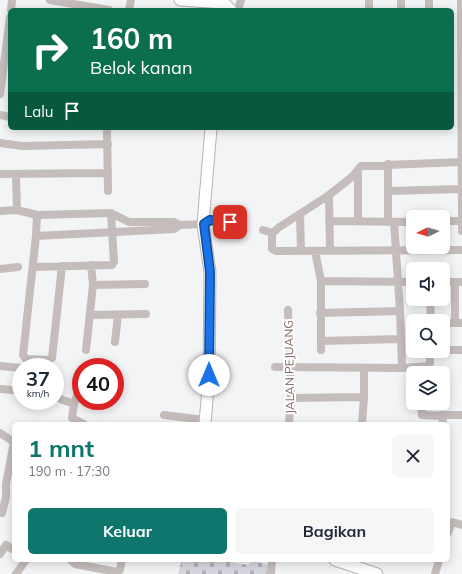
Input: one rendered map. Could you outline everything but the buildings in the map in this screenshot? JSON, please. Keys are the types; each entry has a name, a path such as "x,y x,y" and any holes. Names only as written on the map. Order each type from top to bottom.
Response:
{"street":[{"path":"50,0 54,2 85,3 102,8"},
{"path":"180,0 224,3 229,8"},
{"path":"461,0 462,231"},
{"path":"0,94 8,35"},
{"path":"454,80 461,80"},
{"path":"107,130 108,191"},
{"path":"164,415 205,422 209,375 210,272 204,224 211,130"},
{"path":"0,143 22,146 108,144"},
{"path":"461,162 361,166 352,177 329,195 273,233 271,243 273,251 462,250"},
{"path":"388,164 388,191 400,311 402,368"},
{"path":"358,170 358,221"},
{"path":"0,174 108,173"},
{"path":"16,175 17,210"},
{"path":"388,191 462,189"},
{"path":"329,195 330,251"},
{"path":"0,211 17,210 37,216 111,213 129,222 174,222 180,225 204,224 210,220 230,222"},
{"path":"33,267 113,264 113,232 111,213"},
{"path":"300,214 300,250"},
{"path":"37,216 23,355 26,359 49,360 53,356 62,266"},
{"path":"329,221 406,222"},
{"path":"450,221 462,221"},
{"path":"129,222 129,231"},
{"path":"36,236 174,229 180,225"},
{"path":"263,230 273,233"},
{"path":"315,251 320,281 321,350"},
{"path":"86,350 93,285 91,265"},
{"path":"0,269 18,267"},
{"path":"320,281 406,282"},
{"path":"458,282 459,323"},
{"path":"93,285 145,284"},
{"name":"JALAN PEJUANG","path":"288,310 291,398 289,422"},
{"path":"320,313 400,311"},
{"path":"90,316 146,314"},
{"path":"115,342 118,315"},
{"path":"321,341 400,339"},
{"path":"450,350 462,350"},
{"path":"275,367 402,368 428,366 430,363 430,358"},
{"path":"0,366 12,367"},
{"path":"362,422 364,368"},
{"path":"0,389 12,390"},
{"path":"291,398 364,398"},
{"path":"73,410 72,418 80,422"},
{"path":"422,410 422,415 442,420 462,414"},
{"path":"0,433 12,441"},
{"path":"2,513 10,498 6,484 12,452"},
{"path":"450,521 462,525"},
{"path":"0,554 6,545 12,549"},
{"path":"16,574 25,562"},
{"path":"73,562 75,564 117,572 120,570 122,562"},
{"path":"271,574 272,562"},
{"path":"348,562 360,564 376,574"},
{"path":"435,574 438,562"}],"green space":[{"path":"181,562 230,562 249,565 250,562 258,562 268,565 267,574 178,574"}],"route":[{"path":"209,375 210,272 204,224 206,221 210,220 230,222"}]}
